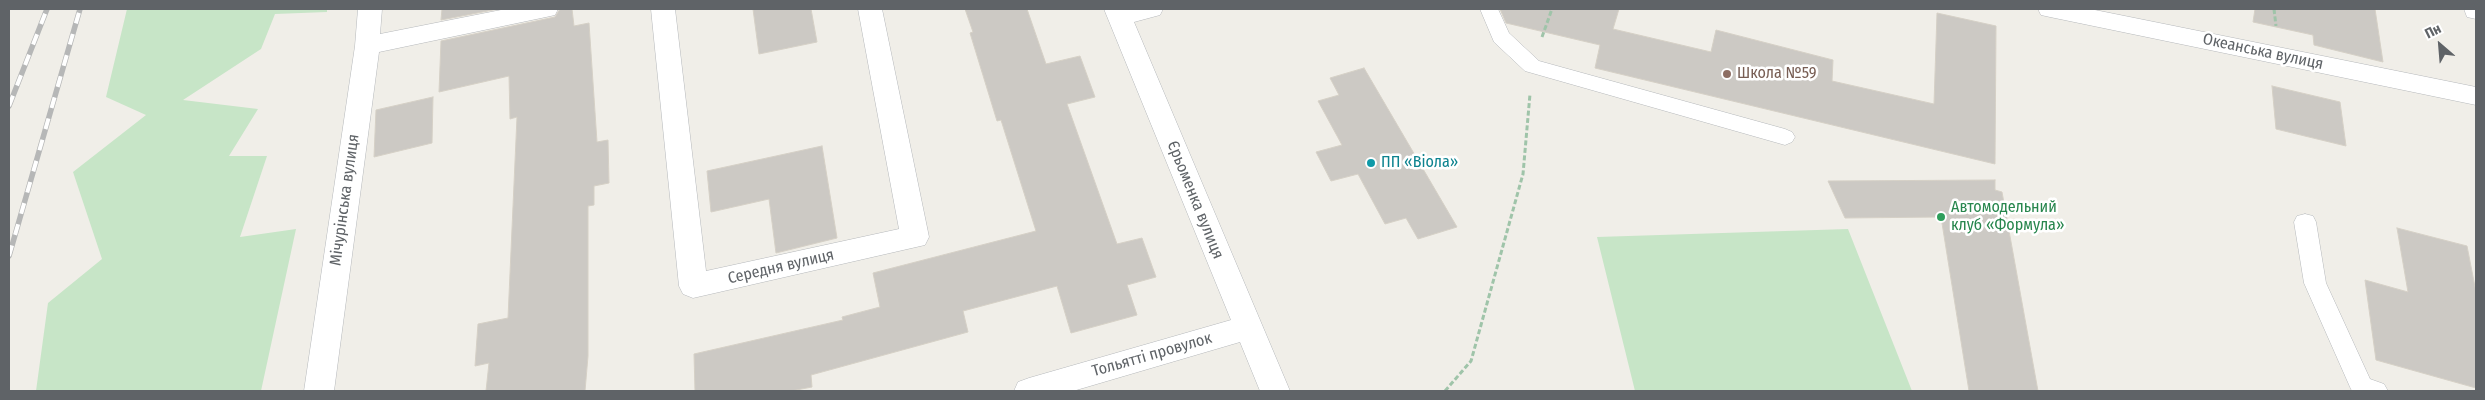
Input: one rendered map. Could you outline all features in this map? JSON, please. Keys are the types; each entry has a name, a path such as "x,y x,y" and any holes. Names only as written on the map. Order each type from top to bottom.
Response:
{"street":[{"name":"Мічурінська вулиця","path":"319,391 367,46 370,9"},
{"path":"367,46 546,9"},
{"name":"Середня вулиця","path":"663,9 693,286 915,237 870,9"},
{"path":"1117,13 1152,9"},
{"name":"Океанська вулиця","path":"2050,9 2476,96"},
{"name":"Єрьоменка вулиця","path":"1117,13 1274,391"},
{"name":"Тольятті провулок","path":"1029,391 1247,328"}],"lane":[{"path":"1489,9 1501,37 1532,66 1785,137"},
{"path":"2305,222 2315,283 2362,387 2376,391"}],"path":[{"path":"1445,391 1471,361 1523,174 1532,66 1552,9"}],"green space":[{"path":"127,9 327,9 327,12 275,14 261,49 183,100 258,109 229,156 267,156 240,237 296,229 261,391 36,391 48,303 102,259 73,172 146,115 106,97"},
{"path":"1848,229 1912,391 1635,391 1597,237"}],"building":[{"path":"442,9 498,9 441,20"},
{"path":"560,9 572,9 574,26 589,23 597,142 608,140 609,183 594,186 594,205 588,206 588,356 585,391 486,391 489,363 475,366 478,324 508,318 517,117 510,119 509,76 439,92 441,41 555,17"},
{"path":"753,9 811,9 817,42 759,54"},
{"path":"965,9 1027,9 1046,64 1080,56 1095,97 1067,104 1117,244 1142,238 1156,277 1127,285 1137,315 1071,333 1057,286 963,311 968,332 811,375 812,387 791,391 695,391 694,354 843,320 842,317 880,307 873,273 1036,231 1001,120 997,121 970,33 973,32"},
{"name":"Школа №59","path":"1500,9 1619,9 1613,29 1711,52 1716,30 1833,60 1832,81 1934,104 1937,13 1996,26 1995,164 1595,68 1600,45 1506,23"},
{"path":"2255,9 2375,9 2383,62 2314,45 2313,35 2253,22"},
{"name":"ПП «Віола»","path":"1364,68 1457,227 1418,239 1406,218 1385,224 1358,174 1331,181 1316,152 1342,145 1318,101 1339,95 1330,78"},
{"path":"2272,86 2340,102 2346,146 2276,129"},
{"path":"433,97 432,143 374,157 376,110"},
{"path":"822,146 837,238 776,253 769,199 711,212 707,171"},
{"path":"1995,180 1995,190 2002,192 2038,391 1969,391 1941,217 1845,218 1828,181"},
{"path":"2397,228 2467,246 2476,292 2476,388 2376,360 2365,280 2408,292"}],"railway":[{"path":"9,106 47,9"},
{"path":"9,256 80,9"}],"place":[{"name":"Школа №59","path":"1727,74"},
{"name":"ПП «Віола»","path":"1371,163"},
{"name":"Автомодельний клуб «Формула»","path":"1941,217"}]}
